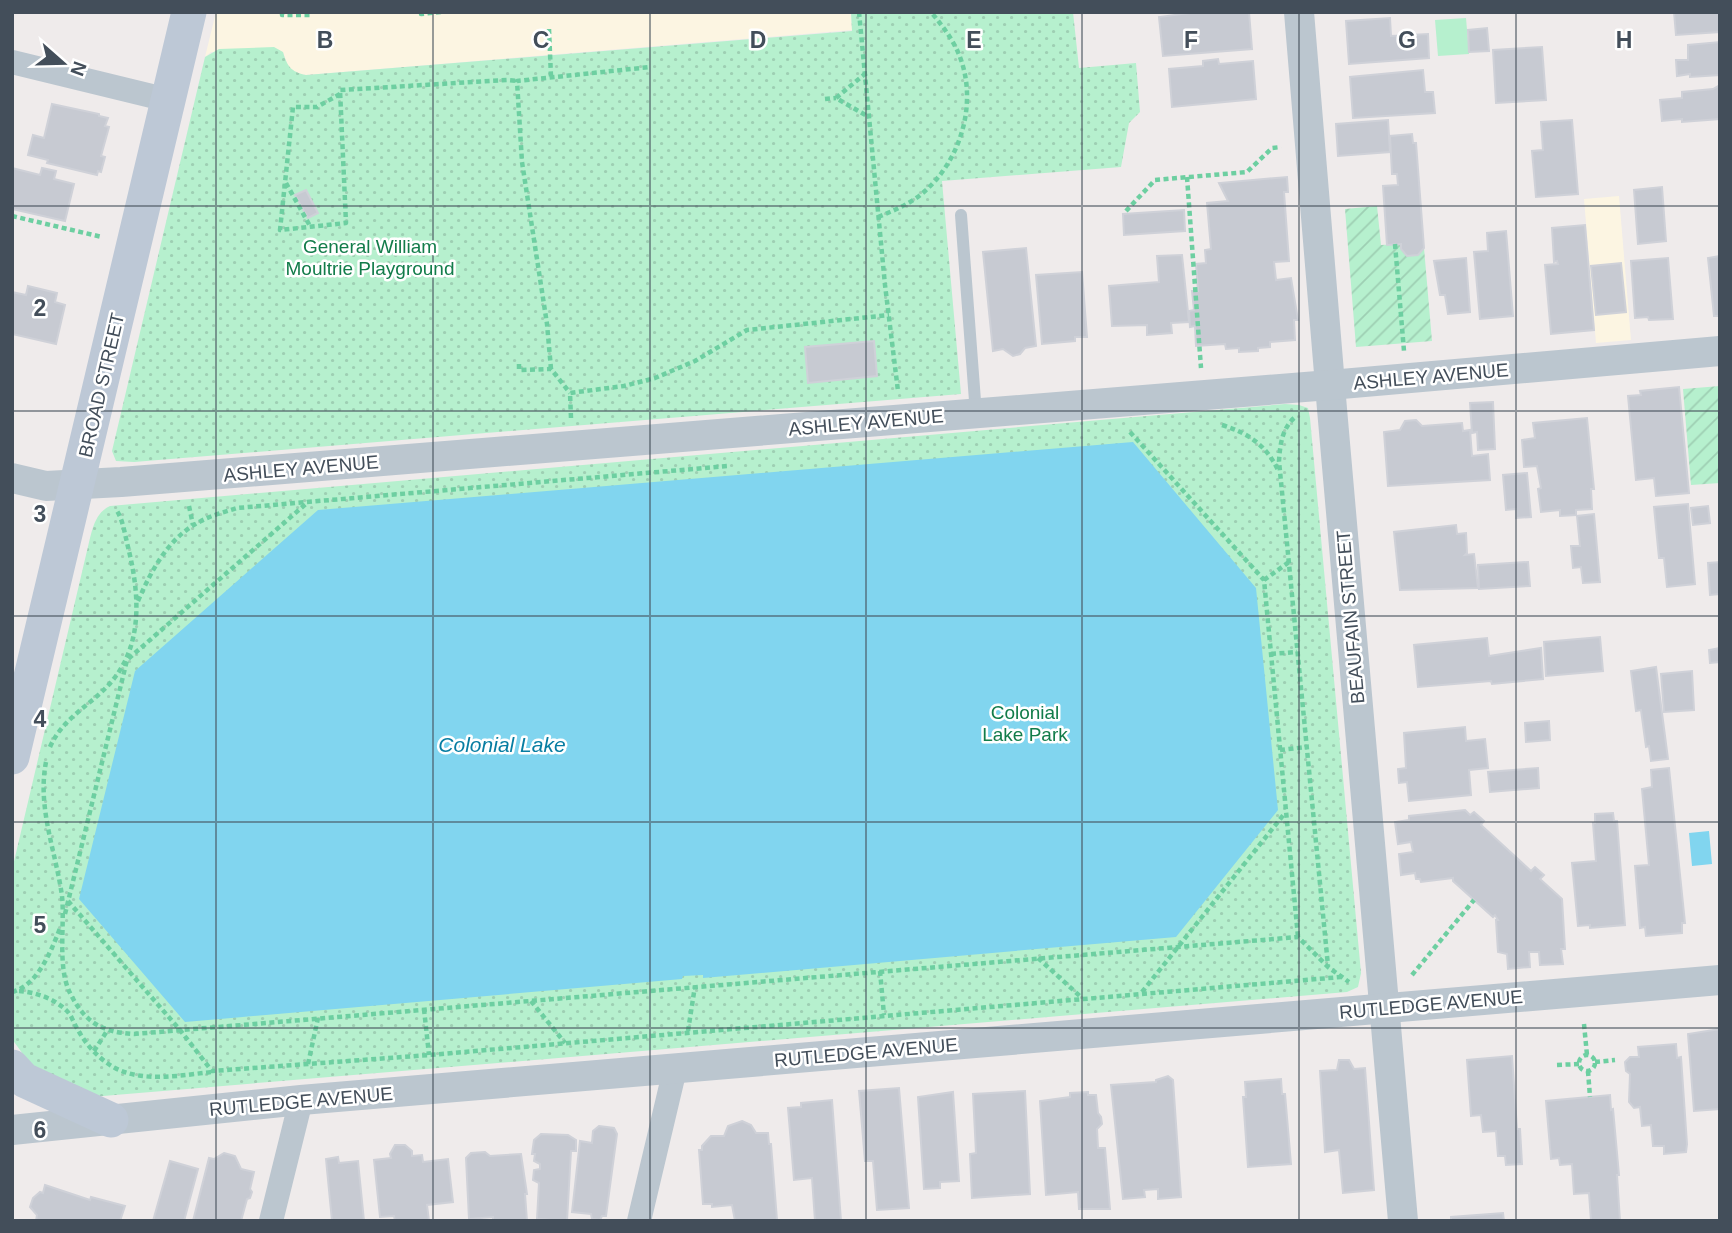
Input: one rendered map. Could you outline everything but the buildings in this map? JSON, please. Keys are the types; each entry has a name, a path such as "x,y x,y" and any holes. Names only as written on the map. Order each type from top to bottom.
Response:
{"main road":[{"name":"BROAD STREET","path":"13,752 189,12"},
{"path":"12,1067 24,1080 111,1120"}],"street":[{"name":"BEAUFAIN STREET","path":"1299,12 1403,1221"},
{"path":"12,62 168,100"},
{"name":"ASHLEY AVENUE","path":"12,478 46,486 77,485 976,414 1720,351"},
{"name":"RUTLEDGE AVENUE","path":"12,1130 301,1100 1720,980"},
{"path":"639,1221 675,1069"},
{"path":"271,1221 301,1100"}],"lane":[{"path":"961,215 976,414"}],"path":[{"path":"282,12 282,15 311,15 311,12"},
{"path":"421,12 441,12"},
{"path":"859,12 898,394"},
{"path":"878,217 902,207 925,191 948,163 963,131 967,113 962,62 948,33 931,12"},
{"path":"549,29 551,77"},
{"path":"340,94 317,107 293,107 280,230 346,223 340,90 517,81 650,67"},
{"path":"836,98 866,73"},
{"path":"517,81 522,162 547,324 551,369 570,393 571,418"},
{"path":"825,99 836,98 870,117"},
{"path":"1126,211 1155,180 1247,172 1272,148 1289,146"},
{"path":"1187,177 1201,368"},
{"path":"285,182 310,226"},
{"path":"12,216 102,237"},
{"path":"1395,244 1404,351"},
{"path":"570,393 624,386 655,378 695,361 747,330 889,315"},
{"path":"519,364 519,370 551,369"},
{"path":"1303,412 1289,422 1280,444 1280,474 1328,967"},
{"path":"1282,419 1294,418"},
{"path":"1232,423 1220,424 1242,431 1258,442 1272,456 1280,474"},
{"path":"1143,431 1130,432 1264,580 1298,937 1328,967 1353,985"},
{"path":"138,602 153,569 180,533 202,520 237,508 740,465"},
{"path":"188,501 193,525"},
{"path":"309,501 127,660 111,682 68,719 48,750 44,771 44,810 62,895 63,970 69,992 99,1028 134,1034 1298,937"},
{"path":"15,991 32,978 47,958 63,922 134,632 138,602 134,569 118,511"},
{"path":"1264,580 1289,562"},
{"path":"1271,654 1297,652"},
{"path":"1280,750 1307,747"},
{"path":"1142,993 1286,812"},
{"path":"1407,981 1474,900"},
{"path":"68,901 180,1030 212,1072"},
{"path":"1038,958 1083,998"},
{"path":"880,971 884,1015"},
{"path":"15,991 39,994 57,1002 69,1013 76,1028 94,1051 118,1070 164,1077 1341,977"},
{"path":"688,1031 695,986"},
{"path":"530,1000 565,1043"},
{"path":"69,1013 79,1006"},
{"path":"424,1009 429,1055"},
{"path":"308,1064 318,1018"},
{"path":"1584,1024 1587,1055"},
{"path":"94,1051 107,1031"},
{"path":"1587,1055 1595,1062"},
{"path":"1579,1064 1582,1057 1587,1055"},
{"path":"1595,1062 1615,1060"},
{"path":"1579,1064 1583,1070 1588,1071 1593,1068 1595,1062"},
{"path":"1557,1065 1579,1064"},
{"path":"1588,1071 1590,1097"}],"shaded area":[{"path":"216,12 851,12 852,30 306,75 294,73 283,52 211,52 205,57"},
{"path":"1619,196 1631,340 1596,343 1584,199"}],"green space":[{"name":"General William Moultrie Playground","path":"851,12 1073,12 1079,68 1136,63 1140,112 1129,123 1121,167 942,181 961,394 134,462 116,461 112,451 205,57 219,49 274,47 283,52 293,70 306,75 852,31"},
{"path":"1466,18 1469,54 1438,56 1435,20"},
{"path":"1377,206 1381,245 1401,244 1401,249 1407,256 1424,248 1432,341 1356,347 1345,209"},
{"path":"1720,386 1720,483 1691,485 1683,389"},
{"name":"Colonial Lake","path":"1285,404 1308,408 1310,418 1361,973 1358,987 1347,992 91,1097 36,1072 12,1039 12,870 91,534 99,515 110,506"}],"water":[{"name":"Colonial Lake","path":"1133,442 1256,588 1278,810 1176,937 703,978 703,975 683,976 682,979 185,1022 79,899 135,671 318,510"},
{"path":"1709,831 1712,864 1692,866 1689,833"}],"park label":[{"name":"Colonial Lake Park","path":"1025,723"}]}
